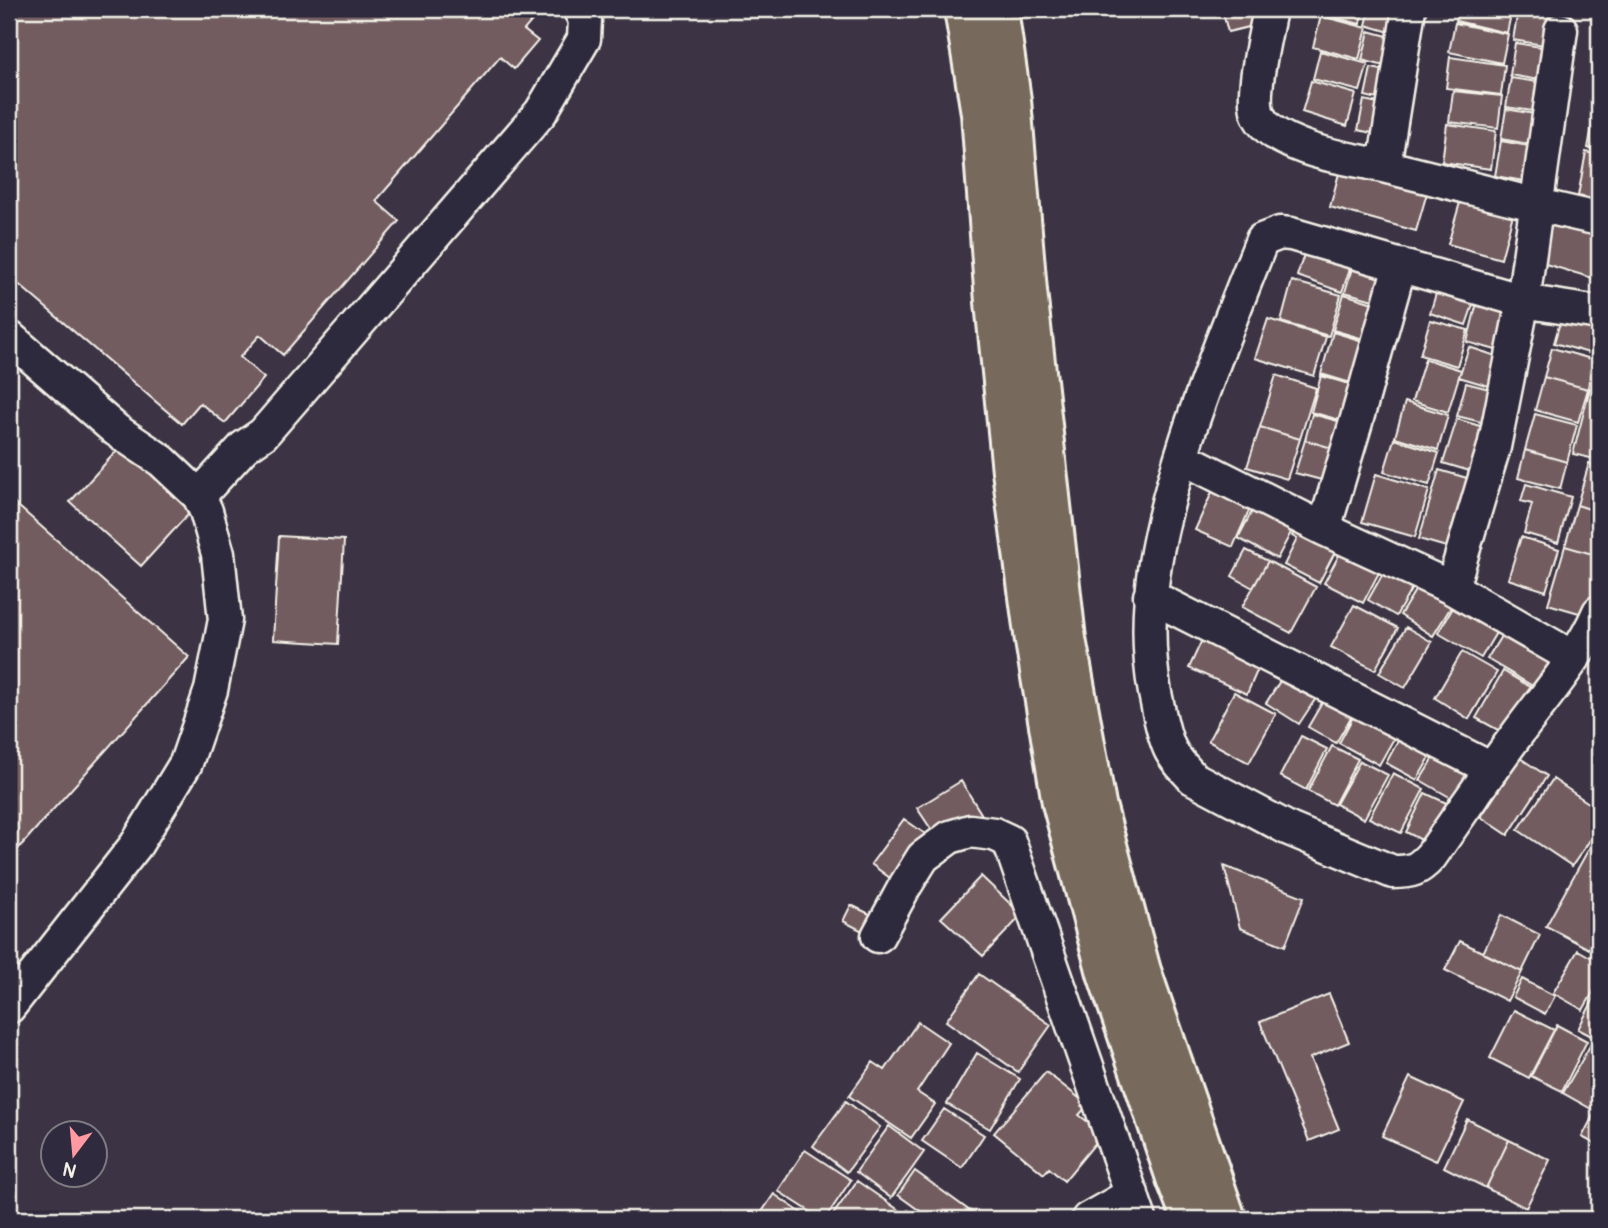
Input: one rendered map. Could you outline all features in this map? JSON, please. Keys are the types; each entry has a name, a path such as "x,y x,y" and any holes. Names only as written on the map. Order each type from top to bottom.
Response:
{"highway":[{"path":"964,9 981,113 995,302 1012,471 1035,641 1062,803 1107,973 1192,1219"},
{"path":"998,9 1011,100 1027,291 1064,626 1096,805 1141,971 1226,1219"}],"street":[{"path":"199,496 244,447 263,434 541,112 584,39 585,19 579,9"},
{"path":"1270,9 1255,88 1258,114 1268,128 1288,141 1328,155 1384,166 1536,206 1599,219"},
{"path":"1384,166 1409,9"},
{"path":"1452,588 1494,447 1523,301 1561,30"},
{"path":"1599,313 1523,301 1291,234 1280,233 1262,240 1205,383 1161,529 1150,596 1149,652 1158,710 1171,749 1193,778 1289,829 1393,872 1408,872 1420,867 1431,856 1574,658 1599,612"},
{"path":"1324,529 1400,265"},
{"path":"9,337 116,430 162,461 199,496 218,554 225,620 211,690 186,763 136,845 9,1007"},
{"path":"1181,457 1324,529 1452,588 1574,658"},
{"path":"1150,596 1492,769"},
{"path":"878,936 923,857 950,837 970,831 994,834 1009,841 1136,1206 1088,1219"}],"building":[{"path":"9,9 542,9 524,30 538,41 514,69 500,57 376,201 399,221 283,355 260,335 240,357 264,378 225,423 200,403 182,424 9,276"},
{"path":"1222,9 1261,9 1265,23 1228,32"},
{"path":"1320,9 1363,9 1360,24 1318,13"},
{"path":"1370,9 1407,9 1400,35 1366,25"},
{"path":"1459,9 1512,9 1507,33 1456,21"},
{"path":"1518,10 1561,16 1556,47 1513,40"},
{"path":"1321,16 1367,28 1359,59 1313,47"},
{"path":"1455,23 1508,34 1502,63 1449,52"},
{"path":"1369,31 1402,40 1395,69 1362,60"},
{"path":"1515,43 1555,49 1550,82 1510,75"},
{"path":"1320,51 1368,64 1360,91 1313,79"},
{"path":"1450,57 1505,65 1501,95 1446,88"},
{"path":"1371,68 1398,73 1391,102 1365,96"},
{"path":"1511,78 1551,84 1546,113 1506,107"},
{"path":"1311,81 1356,94 1347,126 1302,112"},
{"path":"1453,91 1502,96 1498,128 1449,122"},
{"path":"1364,100 1392,106 1386,136 1358,130"},
{"path":"1506,109 1546,116 1541,146 1501,139"},
{"path":"1594,116 1599,117 1599,151 1588,148"},
{"path":"1447,124 1496,131 1491,169 1442,162"},
{"path":"1501,141 1540,148 1535,183 1495,176"},
{"path":"1586,152 1599,155 1599,200 1578,196"},
{"path":"1342,162 1429,186 1416,231 1330,207"},
{"path":"1463,192 1515,207 1501,259 1448,244"},
{"path":"1545,215 1599,231 1599,280 1532,260"},
{"path":"1308,242 1354,257 1342,292 1297,276"},
{"path":"1356,255 1398,268 1387,304 1345,292"},
{"path":"1292,281 1341,295 1329,336 1281,322"},
{"path":"1440,281 1477,293 1466,325 1430,313"},
{"path":"1344,294 1386,307 1374,342 1333,330"},
{"path":"1479,295 1516,306 1503,352 1467,342"},
{"path":"1564,308 1599,318 1599,345 1596,355 1554,343"},
{"path":"1268,319 1326,337 1314,376 1255,358"},
{"path":"1430,320 1468,330 1457,366 1420,355"},
{"path":"1333,332 1376,345 1364,387 1321,374"},
{"path":"1469,347 1508,360 1499,389 1459,377"},
{"path":"1552,348 1595,360 1588,389 1544,377"},
{"path":"1425,359 1461,370 1448,412 1412,401"},
{"path":"1276,375 1316,388 1300,439 1260,427"},
{"path":"1321,376 1364,388 1354,424 1311,412"},
{"path":"1544,377 1588,389 1578,422 1535,410"},
{"path":"1466,383 1501,392 1493,425 1457,416"},
{"path":"1590,388 1599,390 1599,460 1573,454"},
{"path":"1405,402 1448,415 1438,450 1395,437"},
{"path":"1312,414 1349,424 1342,451 1305,440"},
{"path":"1535,414 1577,425 1567,462 1525,450"},
{"path":"1457,419 1496,431 1483,475 1443,463"},
{"path":"1260,427 1300,439 1287,479 1247,467"},
{"path":"1394,439 1439,453 1429,485 1384,472"},
{"path":"1305,440 1342,451 1333,483 1295,473"},
{"path":"122,445 193,509 141,566 70,502"},
{"path":"1525,450 1567,462 1560,489 1518,478"},
{"path":"1589,463 1599,467 1599,512 1577,505"},
{"path":"1439,470 1481,482 1460,551 1419,539"},
{"path":"1376,474 1429,490 1415,537 1362,522"},
{"path":"1217,481 1255,497 1233,547 1195,530"},
{"path":"1526,484 1571,497 1558,543 1524,533 1532,504 1521,501"},
{"path":"9,498 189,657 9,859"},
{"path":"1259,498 1298,519 1277,559 1238,538"},
{"path":"1577,505 1599,512 1599,556 1565,546"},
{"path":"1301,519 1317,543 1335,552 1319,583 1284,565 1297,539 1292,536"},
{"path":"279,536 344,540 338,644 273,640"},
{"path":"1521,537 1559,549 1546,591 1508,579"},
{"path":"1346,542 1385,561 1363,603 1324,583"},
{"path":"1565,546 1599,556 1599,595 1593,617 1548,604"},
{"path":"1246,550 1268,561 1253,588 1232,576"},
{"path":"1268,561 1316,587 1291,633 1242,607"},
{"path":"1389,563 1417,579 1396,616 1368,600"},
{"path":"1424,576 1457,597 1433,636 1400,615"},
{"path":"1460,596 1503,621 1481,658 1438,633"},
{"path":"1354,605 1398,628 1375,670 1331,647"},
{"path":"1509,623 1563,654 1541,691 1487,659"},
{"path":"1406,627 1432,642 1405,688 1379,673"},
{"path":"1207,629 1264,655 1247,694 1189,668"},
{"path":"1462,652 1497,672 1469,719 1435,698"},
{"path":"1289,667 1322,689 1299,724 1266,703"},
{"path":"1503,671 1537,691 1511,737 1476,718"},
{"path":"1330,689 1358,705 1336,743 1308,727"},
{"path":"1234,692 1276,714 1249,763 1208,741"},
{"path":"1360,704 1401,726 1379,765 1339,743"},
{"path":"1406,726 1438,743 1417,780 1386,763"},
{"path":"1301,736 1327,749 1306,790 1280,776"},
{"path":"1442,745 1481,768 1460,803 1420,780"},
{"path":"1332,746 1358,759 1334,805 1308,791"},
{"path":"1520,758 1547,776 1508,835 1481,817"},
{"path":"1360,761 1388,775 1364,819 1336,804"},
{"path":"1393,773 1424,789 1401,833 1369,818"},
{"path":"1553,779 1599,810 1599,827 1572,866 1518,830"},
{"path":"961,781 982,815 939,841 917,808"},
{"path":"1425,793 1455,807 1435,847 1406,832"},
{"path":"904,819 934,840 901,886 871,864"},
{"path":"1592,843 1599,847 1599,931 1589,949 1546,926"},
{"path":"1224,866 1304,897 1285,946 1240,928"},
{"path":"981,876 1022,915 983,956 941,918"},
{"path":"851,905 882,920 874,937 843,921"},
{"path":"1501,915 1540,935 1522,972 1483,953"},
{"path":"1460,941 1522,972 1507,1001 1445,970"},
{"path":"1578,950 1599,962 1599,982 1583,1010 1553,993"},
{"path":"979,974 1051,1025 1018,1072 946,1021"},
{"path":"1522,979 1555,996 1545,1014 1513,997"},
{"path":"1599,989 1599,1040 1578,1029"},
{"path":"1329,994 1349,1042 1310,1058 1339,1129 1309,1141 1260,1022"},
{"path":"1514,1010 1554,1030 1529,1078 1490,1058"},
{"path":"918,1022 949,1043 917,1092 935,1104 911,1138 849,1096 873,1062 885,1070"},
{"path":"1557,1025 1587,1041 1562,1091 1531,1076"},
{"path":"1591,1044 1599,1048 1599,1099 1593,1110 1563,1093"},
{"path":"977,1053 1020,1079 990,1129 947,1104"},
{"path":"1046,1072 1088,1105 1079,1115 1103,1134 1064,1181 1049,1168 1044,1174 994,1133"},
{"path":"1410,1077 1464,1102 1436,1161 1382,1136"},
{"path":"846,1101 880,1127 847,1172 813,1146"},
{"path":"1597,1108 1599,1109 1599,1146 1582,1137"},
{"path":"944,1109 984,1135 962,1168 922,1141"},
{"path":"1467,1119 1509,1140 1486,1188 1444,1167"},
{"path":"889,1126 924,1152 891,1198 856,1172"},
{"path":"1509,1140 1550,1160 1526,1208 1486,1188"},
{"path":"805,1150 851,1180 825,1219 778,1191"},
{"path":"915,1171 974,1214 970,1219 931,1219 898,1195"},
{"path":"857,1181 900,1211 894,1219 830,1219"},
{"path":"774,1194 810,1219 757,1219"},
{"path":"908,1210 921,1219 901,1219"}]}
